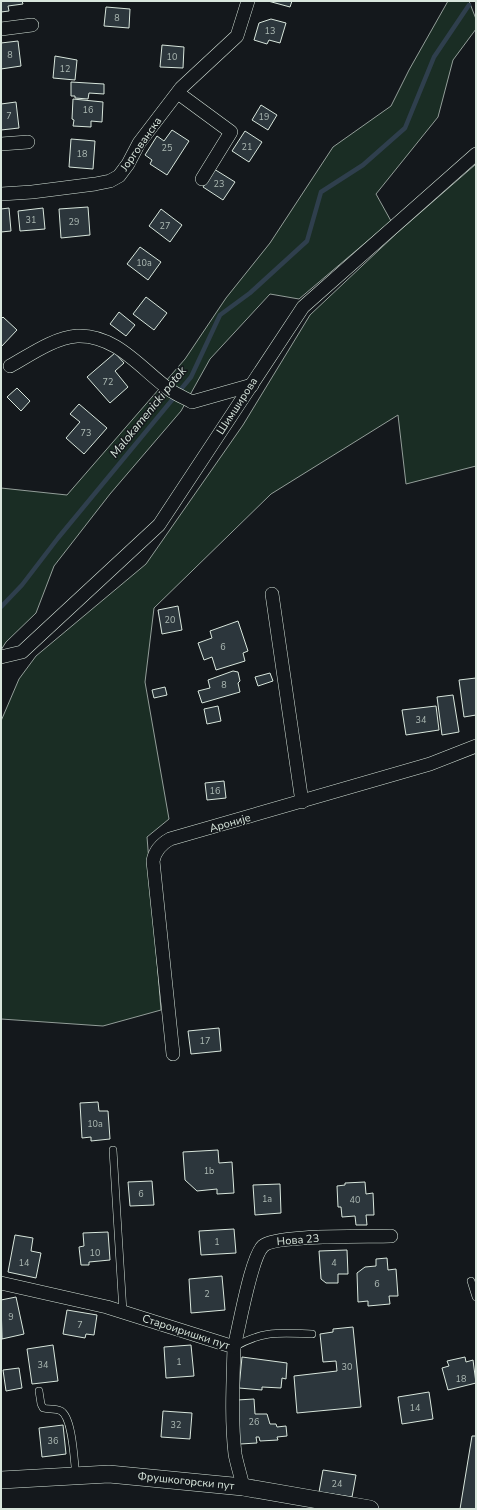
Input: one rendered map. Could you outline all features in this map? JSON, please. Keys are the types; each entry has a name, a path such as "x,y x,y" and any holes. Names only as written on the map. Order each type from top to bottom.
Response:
{"street":[{"name":"Јоргованска","path":"1,194 32,192 110,181 119,176 128,164 139,143 178,92 237,36 248,1"},
{"path":"1,29 32,25"},
{"path":"178,92 231,132 202,179"},
{"path":"1,144 28,142"},
{"name":"Шимширова","path":"1,657 22,652 159,525 303,307 476,154"},
{"path":"10,366 53,343 77,336 104,341 134,359 170,390 192,402 252,385"},
{"path":"272,594 302,802"},
{"name":"Ароније","path":"173,1054 153,861 156,852 162,844 170,839 430,764 476,746"},
{"name":"Нова 23","path":"234,1347 256,1260 263,1246 273,1242 301,1238 391,1236"},
{"name":"Староиришки пут","path":"1,1283 57,1294 123,1312 234,1347 232,1384 234,1424 236,1455 243,1487"},
{"name":"Фрушкогорски пут","path":"1,1480 109,1474 243,1487 319,1504 370,1509"}],"lane":[{"path":"113,1150 123,1312"},
{"path":"470,1281 476,1297"},
{"path":"234,1347 249,1338 269,1333 312,1334"},
{"path":"39,1391 40,1404 43,1408 56,1409 63,1412 67,1417 70,1427 76,1476"}],"green space":[{"path":"448,1 469,1 476,19 476,29 453,60 438,117 376,194 391,221 299,299 270,294 210,359 181,411 110,494 54,566 36,613 6,642 1,650 1,488 67,495 185,359 226,298 270,243 333,147 391,106 409,70"},
{"path":"476,164 476,466 406,484 398,415 271,494 154,608 145,682 169,819 147,837 161,1010 103,1026 1,1019 1,721 19,679 36,656 146,564 243,425 310,315 397,233"}],"building":[{"path":"1,1 22,1 23,4 8,6 9,11 1,12"},
{"path":"268,1 292,1 290,7"},
{"path":"106,7 130,9 129,28 104,26"},
{"path":"271,19 286,23 280,43 269,40 267,44 254,40 259,23"},
{"path":"18,41 21,66 1,69 1,43"},
{"path":"162,45 184,47 183,68 160,67"},
{"path":"55,56 77,60 75,80 53,78"},
{"path":"71,82 104,84 104,94 89,93 88,99 75,98 75,96 71,96"},
{"path":"73,99 103,102 102,122 91,121 91,127 73,126"},
{"path":"16,102 19,128 1,130 1,104"},
{"path":"261,105 277,115 268,130 252,120"},
{"path":"172,130 189,141 167,175 150,164 152,160 145,155 157,136 164,141"},
{"path":"245,131 262,142 249,162 232,151"},
{"path":"71,139 95,141 93,169 69,167"},
{"path":"214,169 235,182 223,200 203,187"},
{"path":"88,207 90,235 61,238 59,209"},
{"path":"9,208 11,231 1,232 1,209"},
{"path":"43,208 45,229 20,231 18,211"},
{"path":"161,209 182,225 170,242 149,226"},
{"path":"140,247 161,262 148,280 127,264"},
{"path":"146,297 167,313 154,330 133,314"},
{"path":"119,312 135,325 126,336 110,324"},
{"path":"3,317 17,330 1,347 1,319"},
{"path":"115,353 124,363 115,371 128,387 110,403 87,377"},
{"path":"17,388 30,401 21,411 7,397"},
{"path":"79,404 107,428 84,454 66,438 80,422 70,414"},
{"path":"178,606 182,630 162,634 158,610"},
{"path":"238,621 248,651 243,653 245,661 216,670 212,657 204,660 198,643 212,638 210,631"},
{"path":"233,671 238,672 240,692 202,703 198,691 210,688 208,680"},
{"path":"270,673 273,681 258,686 255,677"},
{"path":"476,678 476,715 464,717 459,680"},
{"path":"165,687 167,695 154,698 152,690"},
{"path":"453,695 459,732 442,735 437,697"},
{"path":"218,706 221,721 207,724 204,709"},
{"path":"436,706 439,730 406,735 402,710"},
{"path":"224,781 226,798 207,800 205,783"},
{"path":"219,1028 221,1051 191,1054 188,1031"},
{"path":"98,1102 99,1111 108,1111 110,1139 91,1141 91,1137 82,1138 80,1103"},
{"path":"218,1150 219,1163 232,1162 234,1193 217,1194 217,1189 197,1191 185,1180 183,1152"},
{"path":"152,1181 154,1205 130,1206 128,1182"},
{"path":"365,1182 366,1194 373,1193 374,1215 366,1215 367,1225 356,1225 355,1216 342,1217 341,1207 338,1207 337,1186 345,1185 345,1183"},
{"path":"280,1184 281,1213 255,1215 253,1185"},
{"path":"234,1229 236,1253 201,1255 199,1231"},
{"path":"108,1232 110,1260 89,1262 89,1265 81,1265 79,1247 84,1246 83,1233"},
{"path":"15,1235 33,1238 31,1251 41,1253 36,1278 8,1272"},
{"path":"347,1250 348,1274 338,1274 338,1283 326,1283 321,1279 319,1251"},
{"path":"387,1258 388,1270 396,1269 398,1296 389,1296 390,1304 368,1306 368,1301 358,1302 357,1273 365,1267 376,1266 376,1259"},
{"path":"222,1276 225,1310 191,1313 189,1279"},
{"path":"16,1297 24,1334 2,1339 1,1300"},
{"path":"67,1310 97,1315 94,1335 86,1334 85,1338 63,1334"},
{"path":"353,1327 361,1407 297,1413 294,1376 337,1371 336,1361 323,1362 320,1334 333,1332 333,1329"},
{"path":"53,1345 58,1381 32,1384 27,1349"},
{"path":"191,1345 194,1376 166,1378 164,1347"},
{"path":"242,1357 287,1363 286,1379 282,1378 281,1388 262,1387 262,1390 239,1388"},
{"path":"465,1357 466,1362 473,1360 476,1383 448,1390 442,1368 449,1366 447,1361"},
{"path":"19,1368 22,1388 6,1391 3,1370"},
{"path":"429,1392 433,1419 402,1424 398,1397"},
{"path":"254,1399 255,1414 267,1414 270,1424 276,1424 277,1427 286,1426 287,1436 277,1437 278,1440 260,1441 259,1437 256,1437 257,1443 240,1444 237,1400"},
{"path":"163,1411 192,1413 190,1439 161,1437"},
{"path":"63,1425 66,1454 42,1457 39,1428"},
{"path":"472,1436 476,1436 476,1509 460,1509"},
{"path":"323,1470 356,1475 352,1497 319,1492"}],"waterway":[{"name":"Malokamenicki potok","path":"1,607 22,585 58,538 191,377 220,315 250,293 307,241 321,192 363,165 405,128 434,57 469,5"}]}
